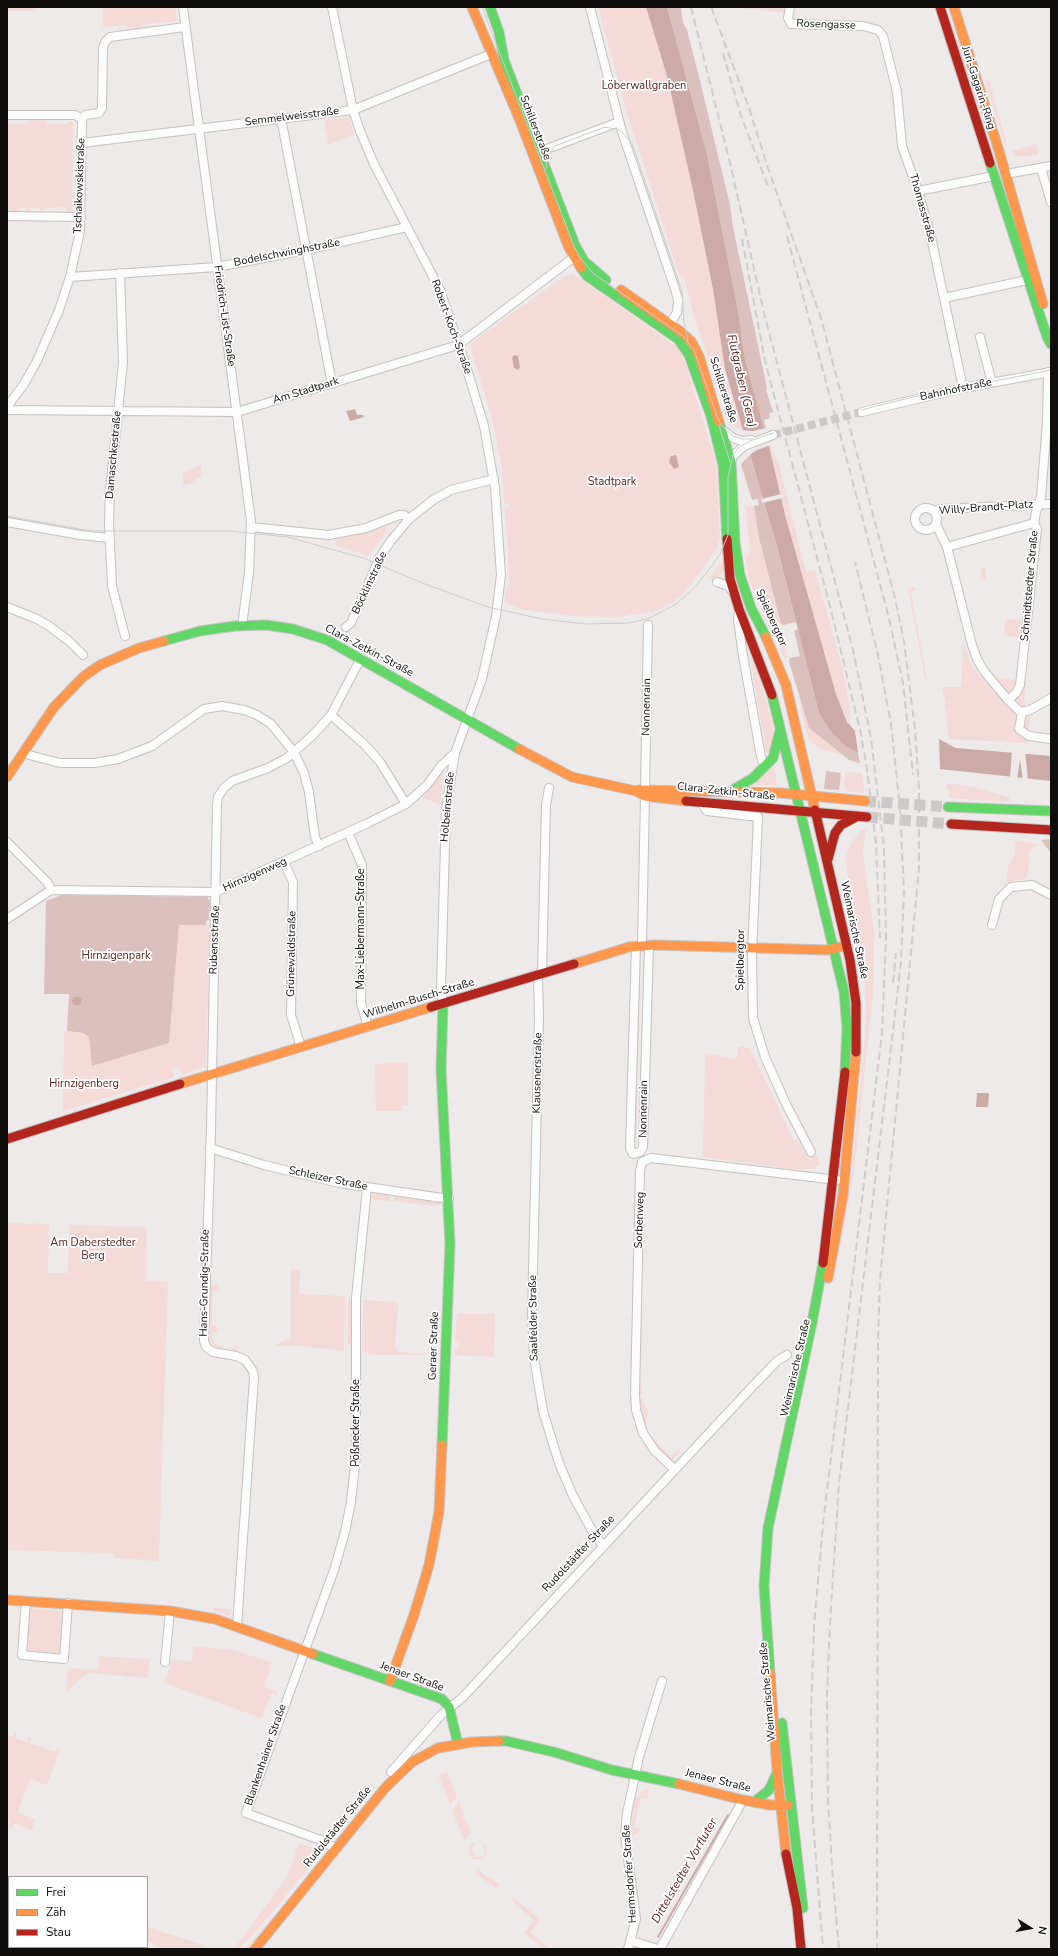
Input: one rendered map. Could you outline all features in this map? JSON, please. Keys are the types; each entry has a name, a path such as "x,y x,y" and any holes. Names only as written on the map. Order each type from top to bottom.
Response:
{"main road":[{"name":"Schillerstraße","path":"472,7 491,54 536,153"},
{"name":"Schillerstraße","path":"490,7 499,32 504,60 536,153 576,256 587,276 683,344 690,354 711,416 724,448"},
{"name":"Juri-Gagarin-Ring","path":"940,7 1027,280 1051,344"},
{"name":"Juri-Gagarin-Ring","path":"954,7 1006,174 1051,327"},
{"path":"950,40 955,37 964,39"},
{"path":"994,176 1006,174"},
{"name":"Schillerstraße","path":"576,256 596,273 687,337 697,350 723,430 724,448"},
{"path":"711,416 723,430"},
{"path":"724,448 728,566 739,609 770,687 781,727 800,811"},
{"name":"Spielbergtor","path":"724,448 731,462 735,543 740,575 751,608 771,647 786,685 811,796"},
{"path":"725,480 731,462"},
{"name":"Clara-Zetkin-Straße","path":"7,777 54,707 83,677 100,665 116,657 163,641 200,631 242,626 274,626 306,633 327,640 542,762 572,777 603,785 701,803 863,816 841,825 835,833 827,863"},
{"path":"730,792 743,785 765,767 776,750 781,727"},
{"name":"Clara-Zetkin-Straße","path":"642,792 796,794 865,801"},
{"name":"Weimarische Straße","path":"801,1949 797,1908 787,1864 786,1805 771,1570 773,1541 782,1488 824,1300 844,1181 857,1025 854,982 847,946 811,796"},
{"path":"948,807 1051,811"},
{"name":"Weimarische Straße","path":"800,811 844,992 847,1028 846,1064 818,1294 776,1486 767,1539 764,1586 777,1770 786,1805 808,1949"},
{"path":"951,824 1051,830"},
{"name":"Wilhelm-Busch-Straße","path":"7,1139 301,1047 642,945 834,949 847,946"},
{"name":"Geraer Straße","path":"390,1681 429,1565 439,1512 448,1312 449,1199 442,1069 443,1004"},
{"name":"Jenaer Straße","path":"7,1600 198,1614 442,1699 449,1707 458,1744 485,1741 511,1742 534,1746 612,1770 743,1800 786,1805"},
{"name":"Rudolstädter Straße","path":"255,1949 385,1788 404,1769 427,1754 458,1744"},
{"path":"754,1802 769,1790 777,1770"}],"street":[{"name":"Friedrich-List-Straße","path":"183,7 251,527 249,573 242,626"},
{"name":"Robert-Koch-Straße","path":"332,7 353,110 374,164 440,290 484,426 494,479 501,559 501,575 496,616"},
{"path":"590,7 619,122 678,300 677,312 670,324"},
{"name":"Rosengasse","path":"790,7 788,18 791,24 863,26 878,30"},
{"path":"7,114 75,115 82,119 85,115 99,113 102,108 103,48 105,42 110,37 185,27"},
{"name":"Thomasstraße","path":"878,30 883,36 898,92 902,146 918,191 931,237 963,388"},
{"name":"Semmelweisstraße","path":"82,143 353,110 491,54"},
{"path":"280,118 332,384"},
{"name":"Tschaikowskistraße","path":"7,408 24,384 45,344 59,310 70,277 77,249 81,217 82,119"},
{"path":"536,153 619,122"},
{"path":"1006,174 1051,166"},
{"path":"1041,168 1051,202"},
{"path":"918,191 994,176"},
{"path":"7,216 81,217"},
{"name":"Bodelschwinghstraße","path":"70,277 217,267 306,250 407,227"},
{"name":"Am Stadtpark","path":"7,408 118,412 237,412 458,345 576,256"},
{"name":"Damaschkestraße","path":"120,273 123,362 110,497 110,538 112,586 125,636"},
{"path":"944,298 1027,280"},
{"path":"980,337 992,383"},
{"name":"Bahnhofstraße","path":"862,412 963,388 1050,372"},
{"name":"Schmidtstedter Straße","path":"1008,700 1016,693 1020,685 1037,528 1034,523 1039,505 1047,423 1050,372"},
{"path":"723,430 743,444"},
{"path":"731,462 733,456 743,444 773,435"},
{"name":"Böcklinstraße","path":"346,627 351,623 380,557 409,519 433,500 451,490 463,485 494,479"},
{"name":"Willy-Brandt-Platz","path":"934,512 939,509 1051,504"},
{"path":"930,509 936,516 936,524 930,530 924,530 919,528 915,519 920,510 930,509"},
{"path":"251,527 318,535 351,532 376,525 399,515 404,515 409,519"},
{"path":"7,522 80,535 110,538"},
{"name":"Willy-Brandt-Platz","path":"936,524 947,547 1034,523"},
{"path":"947,547 972,645 977,659 984,671 1017,710 1022,712 1030,710 1051,698"},
{"path":"717,582 728,586 735,595"},
{"path":"7,607 37,619 49,626 69,641 83,655"},
{"path":"739,609 738,619 742,650 761,757 765,767"},
{"name":"Holbeinstraße","path":"443,1004 441,988 446,809 454,753 468,720 482,679 496,616"},
{"name":"Nonnenrain","path":"642,945 630,1148 633,1154 640,1152 643,1147 642,792 648,625"},
{"name":"Rubensstraße","path":"211,1075 216,892 216,812 218,797 224,788 232,781 268,768 294,752 313,735 331,715 361,658"},
{"path":"24,751 29,755 60,763 95,763 118,759 152,746 204,709 222,706 244,710 264,720 276,729 294,752 304,773 309,792 315,837 319,846"},
{"path":"1022,712 1019,729 1029,736 1051,739"},
{"path":"331,715 365,745 380,762 406,804"},
{"name":"Hirnzigenweg","path":"51,890 216,892 319,846 406,804 427,785 441,766 454,753"},
{"name":"Klausenerstraße","path":"535,1172 546,805 550,788"},
{"name":"Spielbergtor","path":"701,803 708,811 758,817 752,1004 756,1030 765,1057 786,1104 811,1152"},
{"name":"Max-Liebermann-Straße","path":"348,832 362,865 361,1003 368,1027"},
{"path":"7,842 48,883 51,890 7,919"},
{"name":"Grünewaldstraße","path":"284,862 293,882 291,1015 301,1047"},
{"path":"992,925 999,899 1011,887 1032,885 1051,895"},
{"name":"Hans-Grundig-Straße","path":"211,1075 204,1341 206,1347 213,1352 236,1356 245,1360 253,1371 254,1377 237,1627"},
{"name":"Schleizer Straße","path":"210,1148 307,1176 367,1188 449,1199"},
{"name":"Sorbenweg","path":"674,1469 655,1451 643,1433 636,1410 635,1394 640,1171 642,1162 651,1158 844,1181"},
{"name":"Saalfelder Straße","path":"535,1172 532,1335 534,1358 542,1405 559,1463 573,1496 594,1534 603,1546"},
{"name":"Pößnecker Straße","path":"304,1651 337,1561 345,1532 354,1488 356,1440 356,1298 367,1188"},
{"name":"Rudolstädter Straße","path":"391,1772 449,1707 462,1698 674,1469 777,1361 787,1355"},
{"path":"26,1601 22,1655 64,1659 68,1604"},
{"path":"165,1662 170,1611"},
{"name":"Blankenhainer Straße","path":"304,1651 246,1813 326,1842 335,1849"},
{"name":"Hermsdorfer Straße","path":"630,1945 634,1931 635,1910 625,1826 634,1774 662,1681"},
{"path":"630,1945 659,1949 743,1800"}],"green space":[{"path":"7,7 35,7 35,11 7,11"},
{"path":"103,7 176,7 177,21 143,25 143,30 130,31 126,25 105,27 102,25"},
{"name":"Löberwallgraben","path":"598,7 646,7 667,76 692,186 713,289 725,369 743,429 735,427 728,418 693,314 685,280 679,274 627,113"},
{"path":"667,7 681,7 683,23 687,30 730,205 733,227 767,388 766,390 773,412 769,413 770,418 764,420 766,428 764,428 745,360 738,311 707,154"},
{"path":"785,7 785,13 742,8"},
{"path":"955,40 959,40 983,118 972,90"},
{"path":"989,80 1007,145 1005,146 985,81"},
{"path":"349,117 354,135 328,145 324,120"},
{"path":"47,120 47,124 68,124 68,122 73,122 72,213 66,213 66,207 44,208 43,213 41,213 40,208 29,208 29,213 26,213 26,208 20,208 20,213 9,213 9,208 7,208 7,124 27,124 27,121"},
{"path":"1037,144 1038,155 1014,157 1012,151"},
{"name":"Stadtpark","path":"572,273 678,348 685,362 716,462 720,536 717,549 685,592 673,602 653,612 617,617 571,616 521,609 505,602 505,590 509,587 508,545 504,509 509,508 509,504 504,504 502,468 492,419 470,346 475,340 562,278"},
{"path":"764,428 766,428 774,457 777,457 806,572 815,570 843,671 849,702 851,728 836,694 785,515"},
{"path":"750,455 778,550 796,622 783,625 781,624 759,538 754,506 759,505 758,499 752,500 741,464"},
{"path":"201,465 201,476 190,484 183,485 183,472"},
{"path":"754,506 759,538 781,624 779,624 780,629 777,632 770,628 749,580 745,556 750,555 746,507"},
{"path":"385,525 387,531 368,556 336,545 334,542 337,538"},
{"path":"724,559 725,569 717,579 709,578"},
{"path":"986,568 986,578 981,580 981,570 978,569"},
{"path":"915,587 915,590 911,592 927,679 925,679 908,589"},
{"path":"1005,619 1021,620 1019,637 1004,636"},
{"path":"741,625 749,649 744,650"},
{"path":"798,629 819,713 831,732 846,747 858,753 860,763 849,760 809,728 789,662 790,658 800,656 794,631"},
{"path":"774,635 783,640 787,657 785,660"},
{"path":"963,643 970,662 980,676 1026,681 1024,701 1030,718 1027,743 949,739 943,687 961,687"},
{"path":"749,650 771,717 774,733 770,755 766,752"},
{"path":"799,697 809,728 842,755 820,749 808,739"},
{"path":"774,764 777,785 754,785 752,783"},
{"path":"826,771 841,773 839,790 824,789"},
{"path":"846,772 862,773 865,793 846,791 844,787"},
{"path":"441,775 443,775 440,805 423,798"},
{"path":"948,783 977,788 1010,798 1009,802 949,798 949,790 946,789"},
{"path":"862,830 866,830 863,853 874,931 874,985 853,1180 833,1285 851,1180 866,1023 864,959 845,859 851,843"},
{"path":"1051,839 1051,853 1041,840"},
{"path":"1016,840 1037,844 1028,853 1030,857 1027,878 1006,883 1008,867 1014,855"},
{"name":"Hirnzigenpark","path":"61,895 207,897 210,901 209,920 206,921 206,925 179,925 169,1043 92,1066 89,1037 83,1033 67,1031 69,994 44,994 46,901"},
{"name":"Hirnzigenberg","path":"179,925 209,925 210,927 206,1067 182,1074 179,1067 172,1069 174,1077 63,1111 64,1031 83,1033 89,1037 92,1065 169,1044"},
{"path":"638,971 640,971 636,1143 634,1143"},
{"path":"739,1046 750,1048 794,1141 797,1139 809,1159 817,1155 820,1165 814,1167 814,1169 792,1169 703,1157 705,1053 736,1059"},
{"path":"399,1062 408,1063 408,1106 402,1106 402,1111 376,1111 375,1065"},
{"path":"372,1193 389,1194 390,1201 372,1200"},
{"path":"395,1195 441,1201 441,1205 435,1206 392,1201"},
{"name":"Am Daberstedter Berg","path":"7,1223 49,1224 48,1273 68,1273 69,1225 147,1227 146,1281 168,1282 159,1561 114,1558 114,1555 107,1553 7,1550"},
{"path":"291,1269 300,1270 299,1294 345,1296 344,1351 300,1346 276,1346 277,1344 291,1338"},
{"path":"215,1284 219,1287 219,1291 213,1291 212,1326 217,1326 217,1332 213,1332 212,1339 216,1344 225,1348 234,1349 235,1344 240,1345 237,1346 236,1350 239,1351 216,1347 210,1341 210,1287"},
{"path":"348,1300 353,1300 352,1346 347,1344"},
{"path":"363,1300 398,1302 395,1346 398,1351 429,1355 372,1355 362,1351"},
{"path":"457,1314 495,1314 494,1357 455,1355 455,1349 458,1349 459,1343 455,1342"},
{"path":"640,1379 643,1394 639,1396 648,1410 646,1420 649,1423 648,1424 642,1420 638,1399"},
{"path":"652,1437 671,1457 678,1449 680,1451 672,1461 657,1447 653,1442"},
{"path":"28,1608 65,1611 63,1655 25,1652"},
{"path":"213,1608 232,1609 232,1613 228,1616 213,1611"},
{"path":"193,1646 235,1650 270,1662 271,1666 264,1687 278,1692 277,1695 272,1693 261,1718 164,1683 172,1660 192,1661"},
{"path":"99,1656 150,1659 148,1678 87,1673 66,1692 68,1668 98,1670"},
{"path":"14,1732 17,1733 15,1738 27,1742 28,1737 31,1738 29,1743 41,1747 44,1743 43,1748 55,1752 57,1747 60,1749 47,1785 30,1779 18,1812 35,1819 32,1830 14,1824 12,1828 8,1827 10,1822 7,1821 7,1735 13,1737"},
{"path":"447,1772 457,1797 450,1805 445,1793 446,1789 443,1787 438,1775"},
{"path":"646,1788 649,1788 647,1799 641,1798 634,1827 640,1828 639,1832 632,1837 631,1826 635,1797 639,1798 641,1792"},
{"path":"459,1801 464,1814 462,1818 466,1820 471,1832 464,1841 452,1810"},
{"path":"474,1842 475,1844 471,1851 476,1857 480,1857 484,1854 485,1850 482,1845 484,1843 486,1846 487,1853 481,1859 472,1859 469,1854 468,1848"},
{"path":"299,1843 322,1851 267,1919 239,1949 234,1949 287,1877"},
{"path":"478,1868 486,1877 492,1878 500,1885 496,1889 476,1873"},
{"path":"514,1898 540,1919 530,1932 550,1949 544,1949 524,1933 534,1920 512,1901"},
{"path":"284,1905 276,1918 247,1949 244,1949"},
{"path":"148,1926 216,1949 160,1949 148,1941"}],"water":[{"name":"Flutgraben (Gera)","path":"646,7 667,7 707,154 738,311 745,360 769,446 785,515 836,694 847,722 855,731 858,753 846,747 831,732 819,713 778,550 725,369 713,289 692,186 667,76"},
{"path":"514,355 518,356 520,367 518,370 514,368 512,358"},
{"path":"355,409 357,415 363,415 364,417 350,421 346,411"},
{"path":"676,455 679,467 674,469 669,462 671,456"},
{"path":"939,739 956,748 1051,756 1051,781 940,769"},
{"path":"77,996 82,1001 77,1006 72,1001"},
{"path":"977,1093 989,1093 988,1107 976,1107"}],"pier":[{"path":"766,428 771,445 757,450 748,456 741,430 753,431"},
{"path":"782,494 783,498 762,503 761,499"},
{"path":"1012,750 1025,751 1028,781 1023,780 1020,760 1017,779 1010,779"}],"waterway":[{"name":"Dittelstedter Vorfluter","path":"658,1937 728,1815"}],"tunnel":[{"path":"773,435 862,412"},
{"path":"865,801 948,807"},
{"path":"867,817 951,824"}],"tram line":[{"path":"482,7 574,246 581,259 594,274 683,336 694,350 721,425 733,436 742,439 753,439"},
{"path":"546,169 547,157 555,146 605,127 620,130 632,143 682,291 684,322 688,341"},
{"path":"861,410 913,397 1051,370"},
{"path":"719,425 730,462"},
{"path":"7,516 91,531 229,531 288,537 363,558 425,584 488,607 542,619 585,624 629,623 650,618 676,604 693,589 708,571 720,554 728,535 728,478 733,455 739,447 750,441 773,433"}],"railway":[{"path":"691,7 730,163 765,317 853,650 871,738 884,848 886,939 882,1033 823,1524 814,1626 811,1713 812,1808 823,1949"},
{"path":"711,7 748,105 768,168 821,318 895,598 904,642 915,729 919,789 919,868 880,1279 878,1340 877,1949"},
{"path":"723,53 741,116 768,186"},
{"path":"787,236 888,614 903,683 913,775"},
{"path":"742,239 765,361 832,614 861,734 867,769 876,844 880,938"},
{"path":"839,1949 828,1800 827,1694 830,1623 839,1483 901,961 904,892 900,808 891,724 878,655 855,562"},
{"path":"893,983 896,953"}],"traffic: fast":[{"path":"490,7 499,32 504,60 575,245 584,261 606,280"},
{"path":"990,163 1047,337 1051,344"},
{"path":"581,268 587,276 678,339 689,355 711,416 723,465 727,539"},
{"path":"719,422 731,462 735,543 740,575 751,608 766,637"},
{"path":"164,641 200,631 235,626 266,625 293,629 327,640 519,749"},
{"path":"772,695 844,992 847,1028 845,1072"},
{"path":"731,791 753,778 773,758 780,730"},
{"path":"948,807 1051,811"},
{"path":"442,1445 450,1244 441,1069 443,1005"},
{"path":"770,1673 764,1586 768,1528 812,1323 823,1263"},
{"path":"313,1654 442,1699 449,1707 458,1744"},
{"path":"782,1723 803,1908"},
{"path":"499,1741 506,1741 554,1752 612,1770 679,1784"},
{"path":"754,1802 769,1790 777,1773"}],"traffic: slow":[{"path":"472,7 519,118 569,248 581,268"},
{"path":"954,7 999,151 1043,304"},
{"path":"621,290 681,332 691,341 699,356 719,422"},
{"path":"766,637 786,685 815,810"},
{"path":"7,777 54,707 83,677 100,665 139,648 164,641"},
{"path":"519,749 572,777 636,791 645,796 686,801"},
{"path":"638,790 781,793 865,801"},
{"path":"574,964 629,947 654,945 827,950 840,947"},
{"path":"180,1084 431,1007"},
{"path":"828,1278 843,1195 856,1052"},
{"path":"390,1681 414,1615 429,1565 439,1512 442,1445"},
{"path":"7,1600 170,1611 215,1619 313,1654"},
{"path":"770,1673 777,1770 786,1854"},
{"path":"255,1949 385,1788 412,1762 438,1748 472,1742 499,1741"},
{"path":"679,1784 743,1800 770,1805 788,1805"}],"traffic: jam":[{"path":"940,7 990,163"},
{"path":"727,539 730,579 739,609 772,695"},
{"path":"686,801 867,817"},
{"path":"815,810 850,960 856,1003 856,1052"},
{"path":"828,859 835,833 841,825 858,816"},
{"path":"951,824 1051,830"},
{"path":"431,1007 574,964"},
{"path":"823,1263 845,1072"},
{"path":"7,1139 180,1084"},
{"path":"786,1854 797,1908 801,1949"}]}
